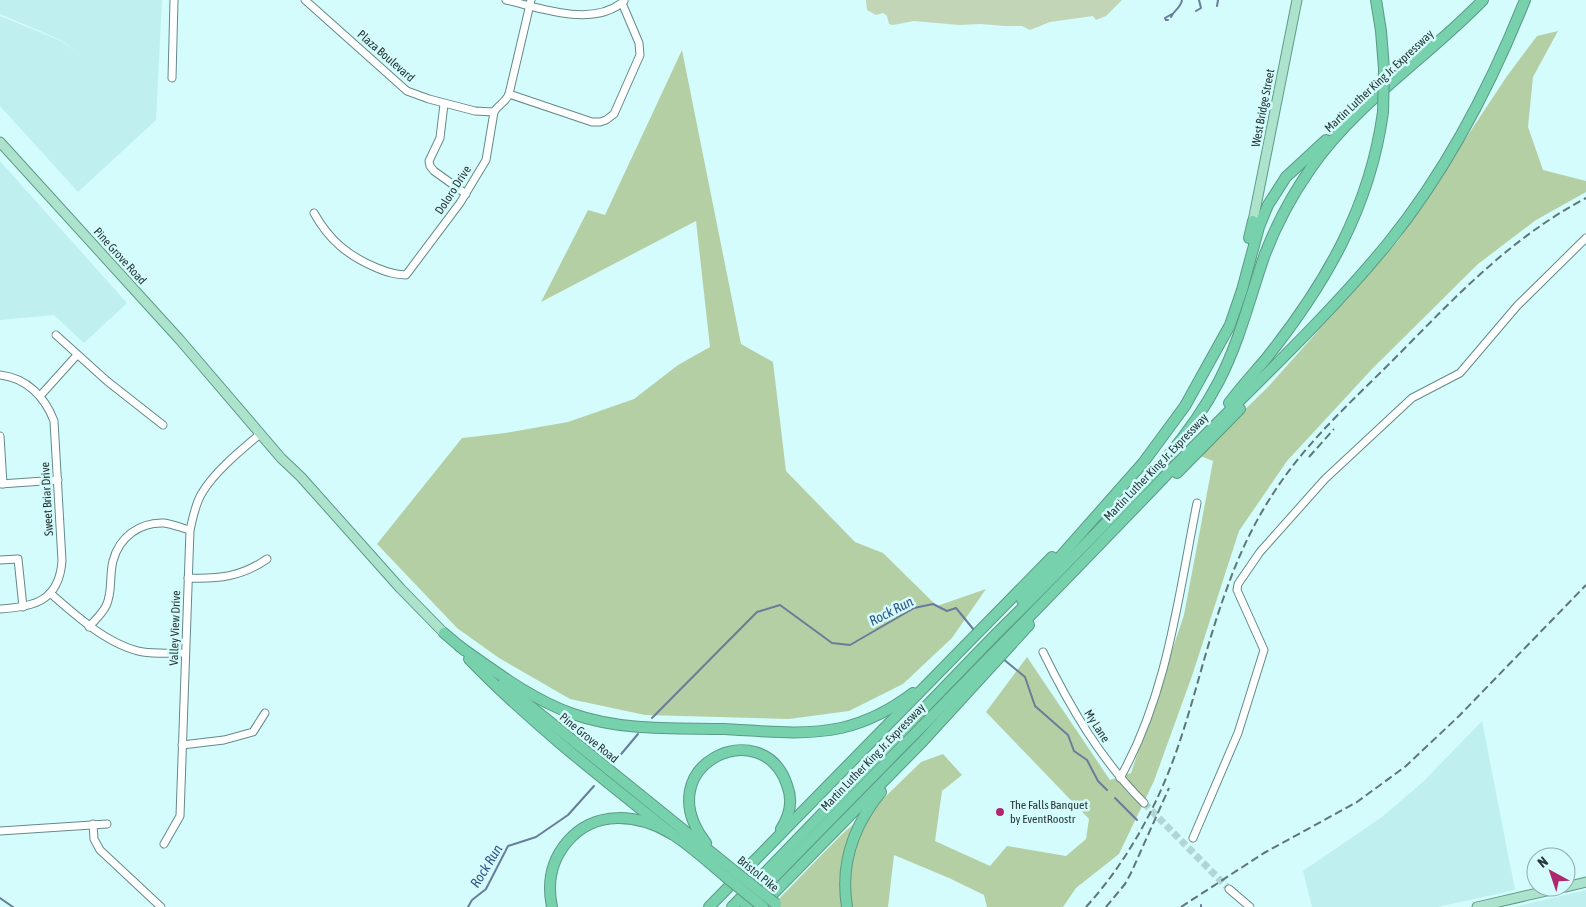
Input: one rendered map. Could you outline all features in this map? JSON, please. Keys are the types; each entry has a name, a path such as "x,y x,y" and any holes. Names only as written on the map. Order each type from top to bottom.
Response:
{"highway":[{"path":"1209,430 1295,320 1341,245 1367,188 1377,153 1383,112 1384,69 1376,0"},
{"name":"Martin Luther King Jr. Expressway","path":"732,907 976,654 990,630 1030,601 1151,476 1184,438 1210,397 1232,352 1244,322 1265,254 1286,208 1322,152 1367,105 1483,0"},
{"name":"Martin Luther King Jr. Expressway","path":"1007,644 1209,430 1332,307 1390,240 1445,160 1470,119 1492,77 1525,0"},
{"path":"709,907 968,642 990,630 1024,598 1143,463 1176,420 1230,324 1242,290 1261,219 1272,198 1286,177 1300,162 1367,105"},
{"path":"1211,360 1236,288 1253,221"},
{"path":"847,907 845,888 846,866 851,844 859,824 876,798 988,663 1250,398 1332,307"},
{"name":"Pine Grove Road","path":"444,633 576,744 721,860"},
{"name":"Pine Grove Road","path":"444,633 491,681 549,735 672,834"},
{"path":"459,646 510,682 548,704 588,719 626,726 797,732 821,731 843,727 863,721 890,708 944,667"},
{"name":"Martin Luther King Jr. Expressway","path":"744,907 988,663"},
{"path":"552,907 550,881 553,865 566,844 582,829 596,822 619,817 644,821 672,834 730,874 762,907 923,741"},
{"path":"721,860 696,828 690,814 688,799 690,787 697,774 720,754 734,750 753,752 771,761 784,776 790,794 790,807 786,819 772,842"},
{"name":"Bristol Pike","path":"721,860 730,874 778,905"}],"main road":[{"name":"West Bridge Street","path":"1253,221 1297,0"},
{"name":"Pine Grove Road","path":"0,142 221,387 248,413 284,454 301,477"},
{"name":"Pine Grove Road","path":"221,387 238,410 281,458 301,477 400,588 444,633"},
{"path":"1477,907 1526,896"}],"street":[{"path":"172,78 174,0"},
{"name":"Plaza Boulevard","path":"305,0 407,91 444,104 475,111 494,112"},
{"path":"506,0 530,3 565,14 579,15 600,12 623,2 639,43 640,55 612,117 600,122 592,122 510,94"},
{"path":"494,112 510,94 530,3"},
{"path":"444,104 440,138 429,161 430,166 466,194"},
{"name":"Doloro Drive","path":"314,213 324,228 350,255 395,275 406,275 466,194 486,160 494,112"},
{"path":"1193,838 1238,733 1264,650 1237,590 1238,584 1260,552 1325,479 1412,398 1460,372 1517,306 1586,238"},
{"path":"56,334 77,355 163,425"},
{"path":"40,396 77,355"},
{"name":"Sweet Briar Drive","path":"0,375 26,384 40,396 54,421 62,561 60,575 50,593"},
{"name":"Valley View Drive","path":"164,844 180,816 190,530 197,503 205,488 232,459 260,434"},
{"path":"0,436 1,484 58,480"},
{"path":"1120,778 1138,739 1164,670 1176,618 1197,503"},
{"path":"89,627 106,607 110,591 112,561 121,541 134,530 153,523 166,523 190,530"},
{"path":"0,560 18,558 23,607"},
{"path":"188,578 213,579 230,576 252,570 267,559"},
{"path":"0,609 23,607 36,603 50,593 89,627 122,644 142,652 185,653"},
{"name":"My Lane","path":"1043,652 1082,724 1120,778 1144,803"},
{"path":"182,745 224,740 253,732 265,713"},
{"path":"93,824 94,839 100,850 161,907"},
{"path":"0,831 107,824"},
{"path":"1229,889 1250,907"}],"shaded area":[{"path":"0,0 162,0 156,120 78,192 0,106 0,16 61,41 78,53 61,40 0,14"},
{"path":"0,161 127,303 84,343 54,315 0,320"},
{"path":"1482,721 1515,890 1438,907 1312,907 1303,871 1382,817 1424,781"},
{"path":"1586,890 1586,907 1513,907 1556,897 1576,897 1576,892"}],"green space":[{"path":"866,0 1122,0 1106,16 1096,20 1093,16 1050,22 1030,30 1022,26 959,25 914,21 893,25 889,24 887,16 883,13 876,15 867,10"},
{"path":"1558,31 1533,77 1528,127 1543,170 1586,181 1586,192 1536,220 1478,264 1372,369 1287,461 1239,531 1192,676 1154,781 1119,854 1076,888 1063,907 987,907 984,895 894,855 888,907 771,907 841,835 886,796 921,762 943,754 962,775 942,791 935,841 990,866 1007,846 1066,856 1086,839 1089,819 986,712 1027,657 1110,780 1131,773 1184,615 1213,461 1198,455 1268,387 1398,241 1507,76 1537,36"},
{"path":"682,50 741,344 773,362 786,471 855,542 883,553 937,606 986,589 952,638 903,684 849,711 789,719 645,715 570,699 499,658 457,628 377,544 462,438 568,422 634,399 678,365 710,347 696,221 541,302 588,210 605,215"}],"waterway":[{"path":"1171,17 1182,0"},
{"path":"1196,11 1201,8 1199,0"},
{"path":"1217,6 1218,0"},
{"path":"1168,20 1165,18 1172,14"},
{"name":"Rock Run","path":"652,718 757,612 780,605 832,643 850,645 914,608 933,604 947,611 956,608 974,630"},
{"name":"Rock Run","path":"1002,658 1025,677 1035,706 1068,735 1074,751 1087,760 1098,781 1107,790"},
{"name":"Rock Run","path":"617,759 638,734"},
{"name":"Rock Run","path":"468,907 472,900 486,889 508,846 536,837 568,815 594,786"},
{"name":"Rock Run","path":"1115,798 1137,820"},
{"name":"Rock Run","path":"0,898 13,907"}],"tunnel":[{"path":"1144,803 1229,889"}],"railway":[{"path":"1086,907 1126,855 1148,818 1174,758 1231,576 1258,519 1283,479 1325,428 1489,266 1535,230 1586,198"},
{"path":"1309,457 1334,429"},
{"path":"1181,907 1264,853 1357,802 1406,766 1459,716 1586,585"},
{"path":"1106,907 1125,884 1131,873 1169,788"}],"place":[{"name":"The Falls Banquet by EventRoostr","path":"1000,812"}]}
